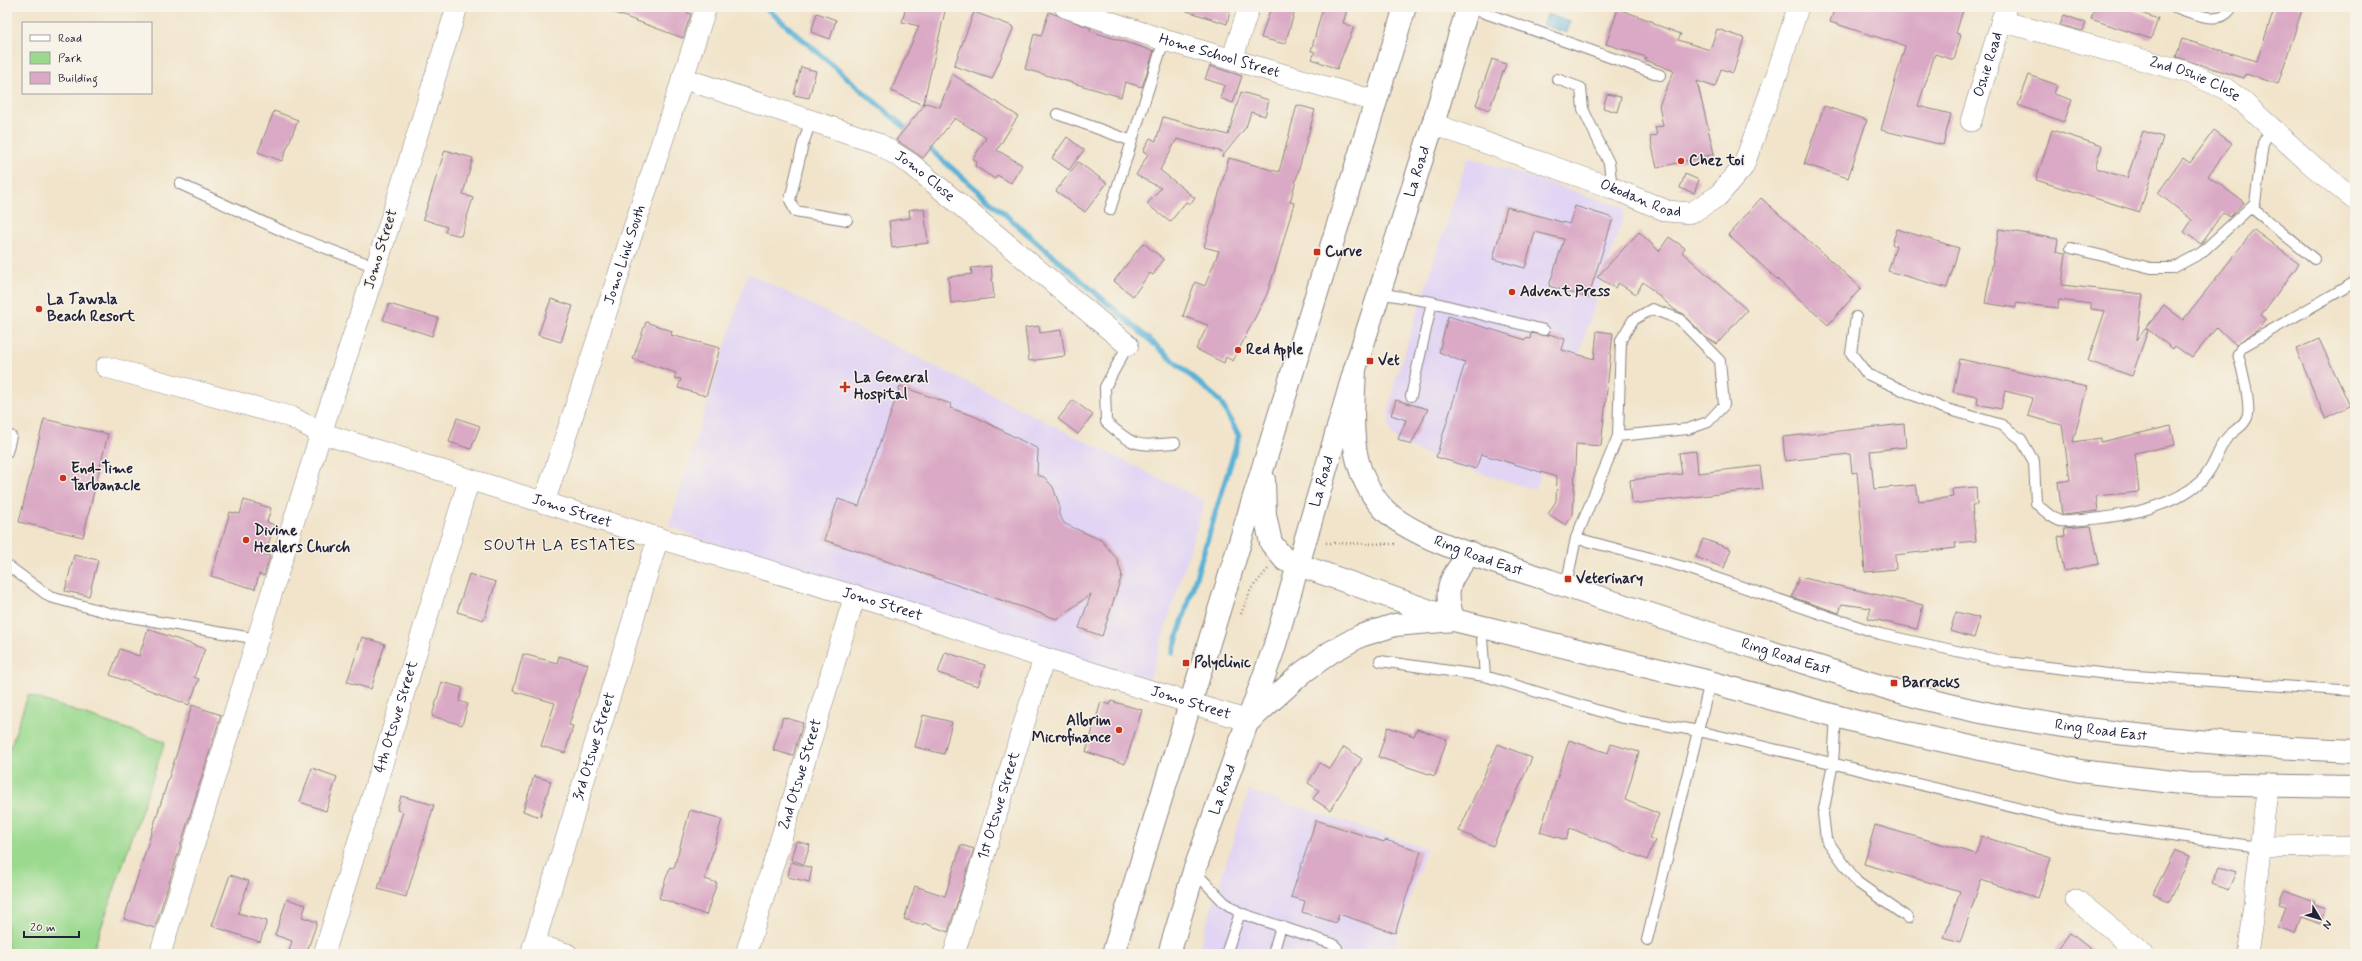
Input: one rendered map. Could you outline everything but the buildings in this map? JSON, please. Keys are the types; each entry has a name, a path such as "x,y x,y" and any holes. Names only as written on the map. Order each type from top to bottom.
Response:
{"main road":[{"path":"1113,954 1405,7"},
{"name":"La Road","path":"1169,954 1194,871 1274,648 1378,293 1434,124 1468,7"},
{"name":"Ring Road East","path":"1355,369 1352,428 1355,448 1365,485 1384,510 1416,532 1471,554 1694,629 1902,693 1990,714 2121,734 2246,745 2355,751"},
{"path":"1263,465 1266,515 1271,543 1285,560 1299,563 1454,620 1710,682 1836,716 2080,771 2189,784 2355,787"},
{"path":"1454,620 1447,597 1449,584 1458,568 1471,554"},
{"path":"1249,721 1302,673 1331,652 1360,636 1395,625 1454,620"}],"street":[{"name":"Jomo Link South","path":"544,503 706,7"},
{"name":"Home School Street","path":"1065,7 1164,40 1375,101"},
{"path":"1232,60 1249,7"},
{"name":"Okodan Road","path":"1434,124 1612,188 1667,211 1691,213 1718,196 1743,168 1778,74 1798,7"},
{"name":"Jomo Street","path":"454,8 376,268 321,433 658,538 855,595 1044,658 1249,721"},
{"name":"Oshie Road","path":"1971,121 2004,14"},
{"name":"2nd Oshie Close","path":"2004,14 2209,80 2242,101 2314,167 2355,200"},
{"name":"Jomo Close","path":"682,78 876,142 911,164 1128,345"},
{"path":"106,367 291,417 321,433 160,954"},
{"name":"4th Otswe Street","path":"324,954 469,480"},
{"name":"3rd Otswe Street","path":"533,949 658,538"},
{"name":"2nd Otswe Street","path":"746,954 855,595"},
{"name":"1st Otswe Street","path":"954,954 1044,658"},
{"path":"2247,954 2255,907 2259,847 2268,786"},
{"path":"2259,847 2355,846"},
{"path":"2076,900 2143,954"},
{"path":"533,949 567,954"}],"lane":[{"path":"1468,7 1660,75"},
{"path":"2174,7 2215,19 2226,15 2232,7"},
{"path":"1110,210 1164,40"},
{"path":"1557,79 1581,88 1583,109 1609,163 1612,188"},
{"path":"1057,114 1132,141"},
{"path":"811,121 803,144 790,200 795,211 848,220"},
{"path":"2071,248 2151,268 2173,268 2201,254 2252,208 2258,193 2263,143 2272,127"},
{"path":"180,184 291,235 376,268"},
{"path":"2252,208 2314,259"},
{"path":"1856,316 1851,353 1867,374 1940,407 2002,426 2022,440 2034,462 2036,503 2051,516 2061,521 2089,519 2135,512 2187,493 2202,480 2216,462 2226,440 2242,425 2248,415 2238,354 2242,347 2355,282"},
{"path":"1378,293 1432,302 1544,330"},
{"path":"1411,396 1432,302"},
{"path":"1566,586 1576,538 1618,436 1621,340 1633,320 1652,310 1679,319 1720,361 1724,405 1708,422 1688,429 1618,436"},
{"path":"1128,345 1106,387 1106,422 1126,439 1140,446 1175,443"},
{"path":"7,452 11,436"},
{"path":"1576,538 1684,567 1880,634 2006,662 2108,674 2355,691"},
{"path":"7,565 50,597 113,614 258,639"},
{"path":"1481,626 1485,676"},
{"path":"1380,661 1485,676 1619,716 1699,731 1982,801 2070,821 2259,847"},
{"path":"1648,940 1710,682"},
{"path":"1836,716 1833,763 1824,814 1826,839 1856,882 1908,918"},
{"path":"1194,871 1224,902 1240,913 1333,944 1337,948 1338,954"},
{"path":"1226,954 1240,913"},
{"path":"1273,954 1281,926"}],"shaded area":[{"name":"Advent Press","path":"1468,157 1626,208 1535,490 1461,467 1400,444 1390,432 1388,410 1397,375"},
{"name":"La General Hospital","path":"748,273 1205,501 1149,681 706,541 669,526"},
{"path":"1249,791 1426,848 1392,954 1197,954"}],"green space":[{"path":"28,695 165,742 92,954 7,954 7,757"}],"water":[{"path":"1547,14 1570,22 1567,33 1543,25"}],"waterway":[{"path":"765,7 910,132"},
{"path":"924,144 1220,401 1239,436 1173,652"}],"place":[{"name":"Chez toi","path":"1681,161"},
{"name":"Curve","path":"1317,252"},
{"name":"Advent Press","path":"1512,292"},
{"name":"La Tawala Beach Resort","path":"39,309"},
{"name":"Red Apple","path":"1238,350"},
{"name":"Vet","path":"1370,361"},
{"name":"La General Hospital","path":"845,387"},
{"name":"End-Time Tarbanacle","path":"63,478"},
{"name":"Divine Healers Church","path":"246,540"},
{"name":"Veterinary","path":"1568,579"},
{"name":"Polyclinic","path":"1186,663"},
{"name":"Barracks","path":"1894,683"},
{"name":"Albrim Microfinance","path":"1119,730"}],"district":[{"name":"SOUTH LA ESTATES","path":"560,545"}]}
